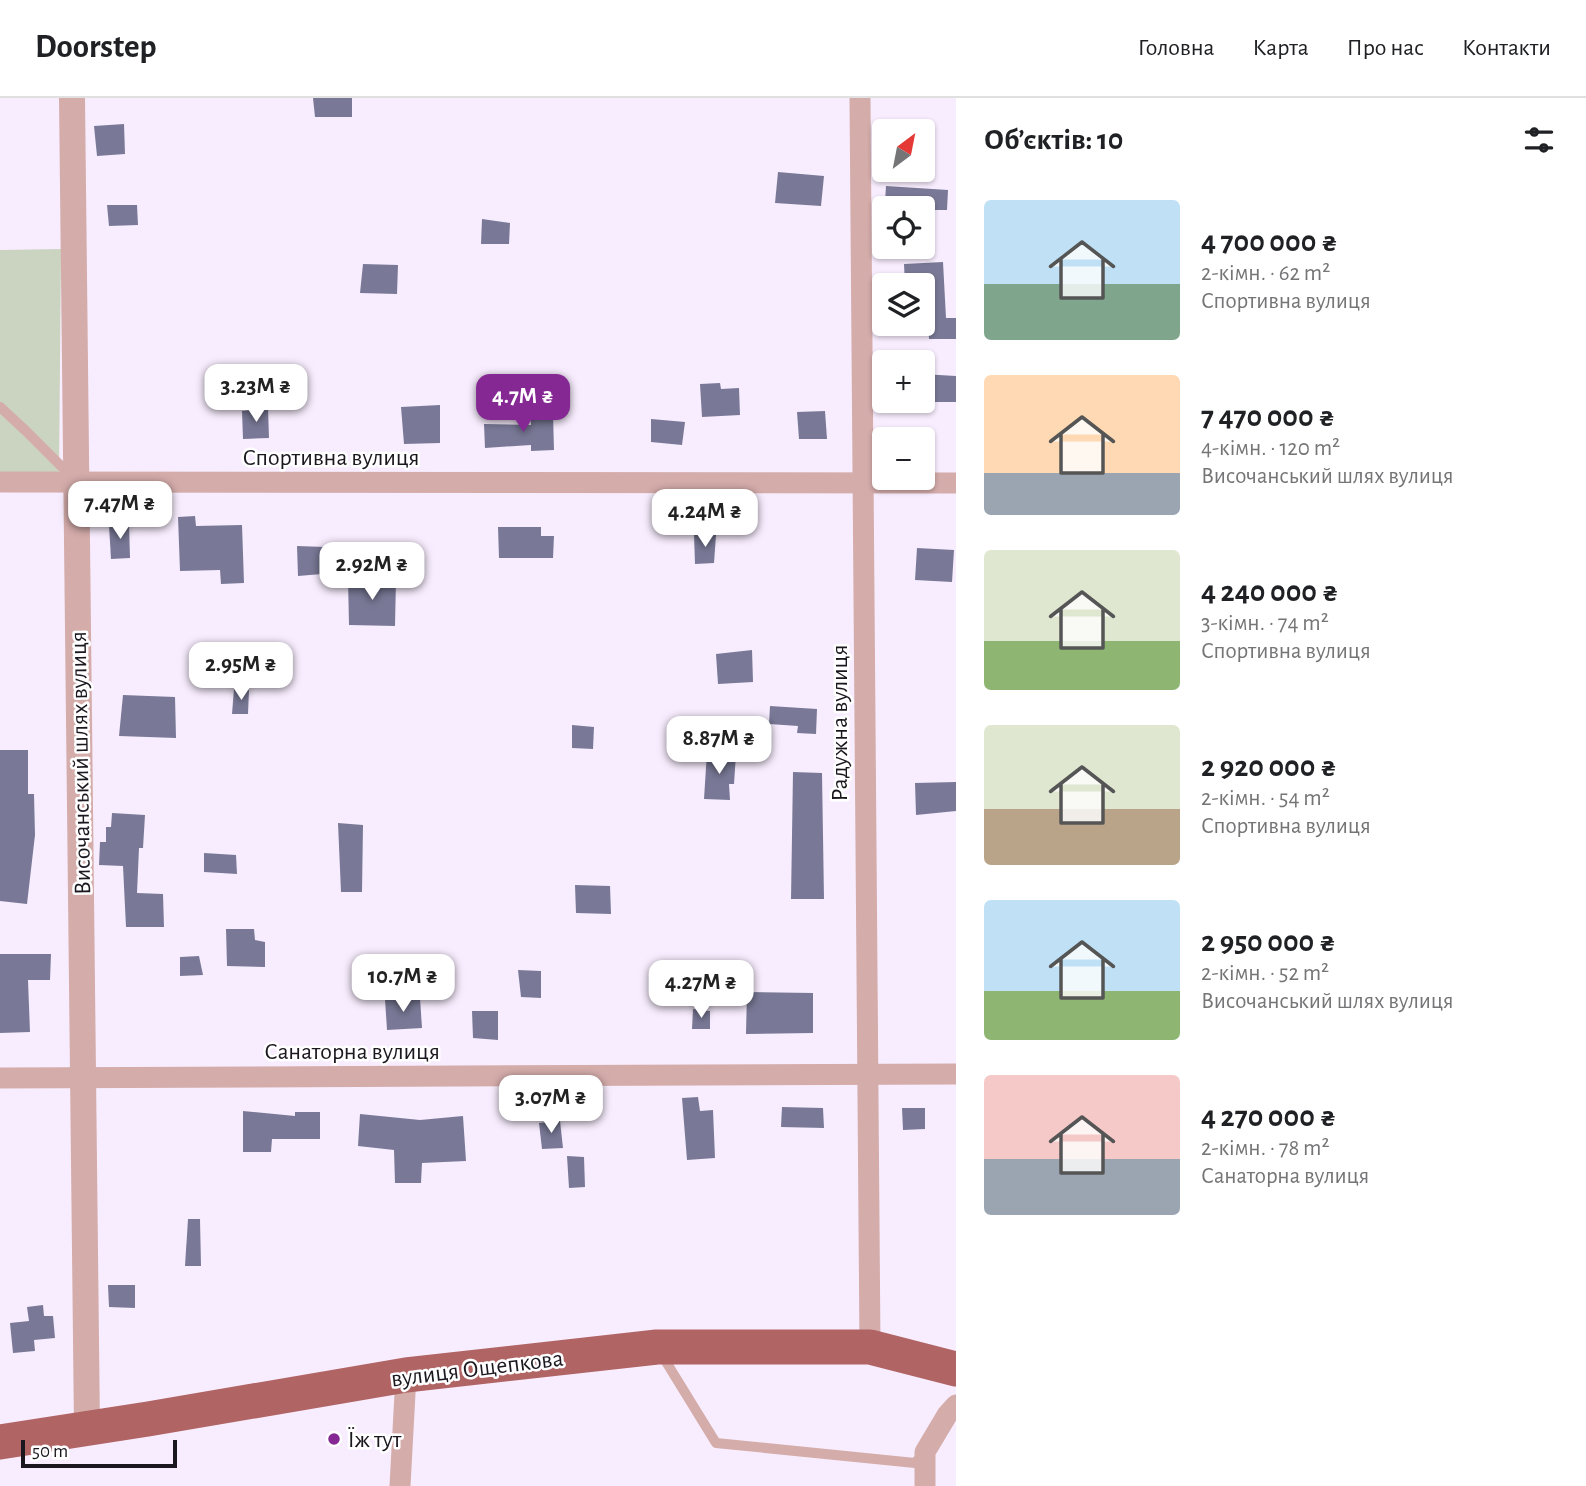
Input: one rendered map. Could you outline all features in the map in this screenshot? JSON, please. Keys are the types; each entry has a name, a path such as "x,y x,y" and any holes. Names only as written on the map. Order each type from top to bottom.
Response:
{"highway":[{"name":"вулиця Ощепкова","path":"0,1442 406,1375 657,1347 870,1347 956,1369"}],"street":[{"name":"Височанський шлях вулиця","path":"72,98 87,1428"},
{"name":"Радужна вулиця","path":"860,98 870,1347"},
{"name":"Спортивна вулиця","path":"0,482 956,483"},
{"name":"Санаторна вулиця","path":"0,1079 956,1074"},
{"path":"400,1486 406,1375"},
{"path":"925,1486 925,1452 956,1405"}],"lane":[{"path":"0,407 77,482"},
{"path":"657,1347 716,1443 915,1463 925,1452"}],"green space":[{"path":"61,249 59,475 0,475 0,250"}],"building":[{"path":"313,98 352,98 352,117 315,117"},
{"path":"124,124 125,154 97,156 94,126"},
{"path":"778,172 824,176 821,206 775,203"},
{"path":"886,186 948,190 947,210 935,210 935,196 885,196"},
{"path":"107,205 137,205 138,225 109,226"},
{"path":"482,219 510,223 509,244 481,244"},
{"path":"943,262 946,318 956,318 956,339 929,339 929,336 935,336 935,273 904,273 904,264"},
{"path":"363,264 398,265 397,294 360,293"},
{"path":"935,375 956,376 956,402 935,402"},
{"path":"720,383 721,389 739,388 740,415 702,417 700,384"},
{"path":"440,405 440,443 404,444 401,407"},
{"path":"268,408 269,438 243,439 242,411"},
{"path":"825,411 827,439 799,439 797,412"},
{"path":"531,412 553,414 554,450 531,451 531,445 485,448 484,424 531,425"},
{"path":"651,419 685,422 682,445 651,442"},
{"path":"195,516 196,526 242,525 244,583 221,584 220,570 180,571 178,517"},
{"path":"129,524 130,558 111,559 109,525"},
{"path":"498,527 541,527 541,536 554,536 553,558 499,558"},
{"path":"694,534 716,535 714,563 695,564"},
{"path":"297,546 325,547 322,574 298,576"},
{"path":"917,548 954,550 952,582 915,580"},
{"path":"348,578 396,579 395,626 349,625"},
{"path":"752,650 753,682 718,684 716,654"},
{"path":"234,689 249,690 248,714 232,714"},
{"path":"123,695 175,697 176,738 119,736"},
{"path":"770,706 817,709 816,734 797,733 798,726 769,724"},
{"path":"572,725 594,727 593,749 572,748"},
{"path":"0,750 28,750 28,794 34,794 35,835 27,904 0,901"},
{"path":"707,752 736,754 734,784 729,784 730,800 704,799"},
{"path":"793,772 822,773 824,899 791,899"},
{"path":"956,782 956,811 916,815 915,783"},
{"path":"112,813 145,815 143,848 139,848 137,893 163,894 164,927 126,927 123,866 99,865 100,842 106,842 106,827 111,827"},
{"path":"338,823 363,825 362,892 341,892"},
{"path":"204,853 236,855 237,874 204,872"},
{"path":"575,885 610,886 611,914 576,913"},
{"path":"226,929 254,929 255,940 265,942 265,967 227,966"},
{"path":"0,954 51,954 50,980 28,980 30,1032 0,1033"},
{"path":"199,956 203,975 180,976 180,957"},
{"path":"518,970 541,971 541,998 521,997"},
{"path":"747,992 813,993 813,1033 746,1034"},
{"path":"420,998 422,1028 387,1030 385,999"},
{"path":"693,1009 710,1011 710,1029 692,1029"},
{"path":"472,1011 498,1011 498,1040 473,1038"},
{"path":"698,1097 700,1111 713,1110 715,1158 687,1160 682,1098"},
{"path":"782,1107 823,1108 824,1128 781,1127"},
{"path":"902,1108 925,1108 925,1129 903,1130"},
{"path":"243,1111 295,1116 295,1112 320,1112 320,1139 272,1139 271,1152 243,1152"},
{"path":"360,1114 420,1120 463,1116 466,1161 422,1163 421,1183 395,1183 394,1150 358,1146"},
{"path":"560,1121 563,1148 542,1149 539,1123"},
{"path":"567,1156 584,1157 585,1187 569,1188"},
{"path":"188,1219 200,1219 201,1266 185,1266"},
{"path":"108,1285 135,1285 135,1308 109,1307"},
{"path":"43,1305 44,1316 53,1316 55,1338 34,1340 35,1351 13,1353 10,1323 29,1321 27,1307"}],"place":[{"name":"Їж тут","path":"334,1439"}]}
